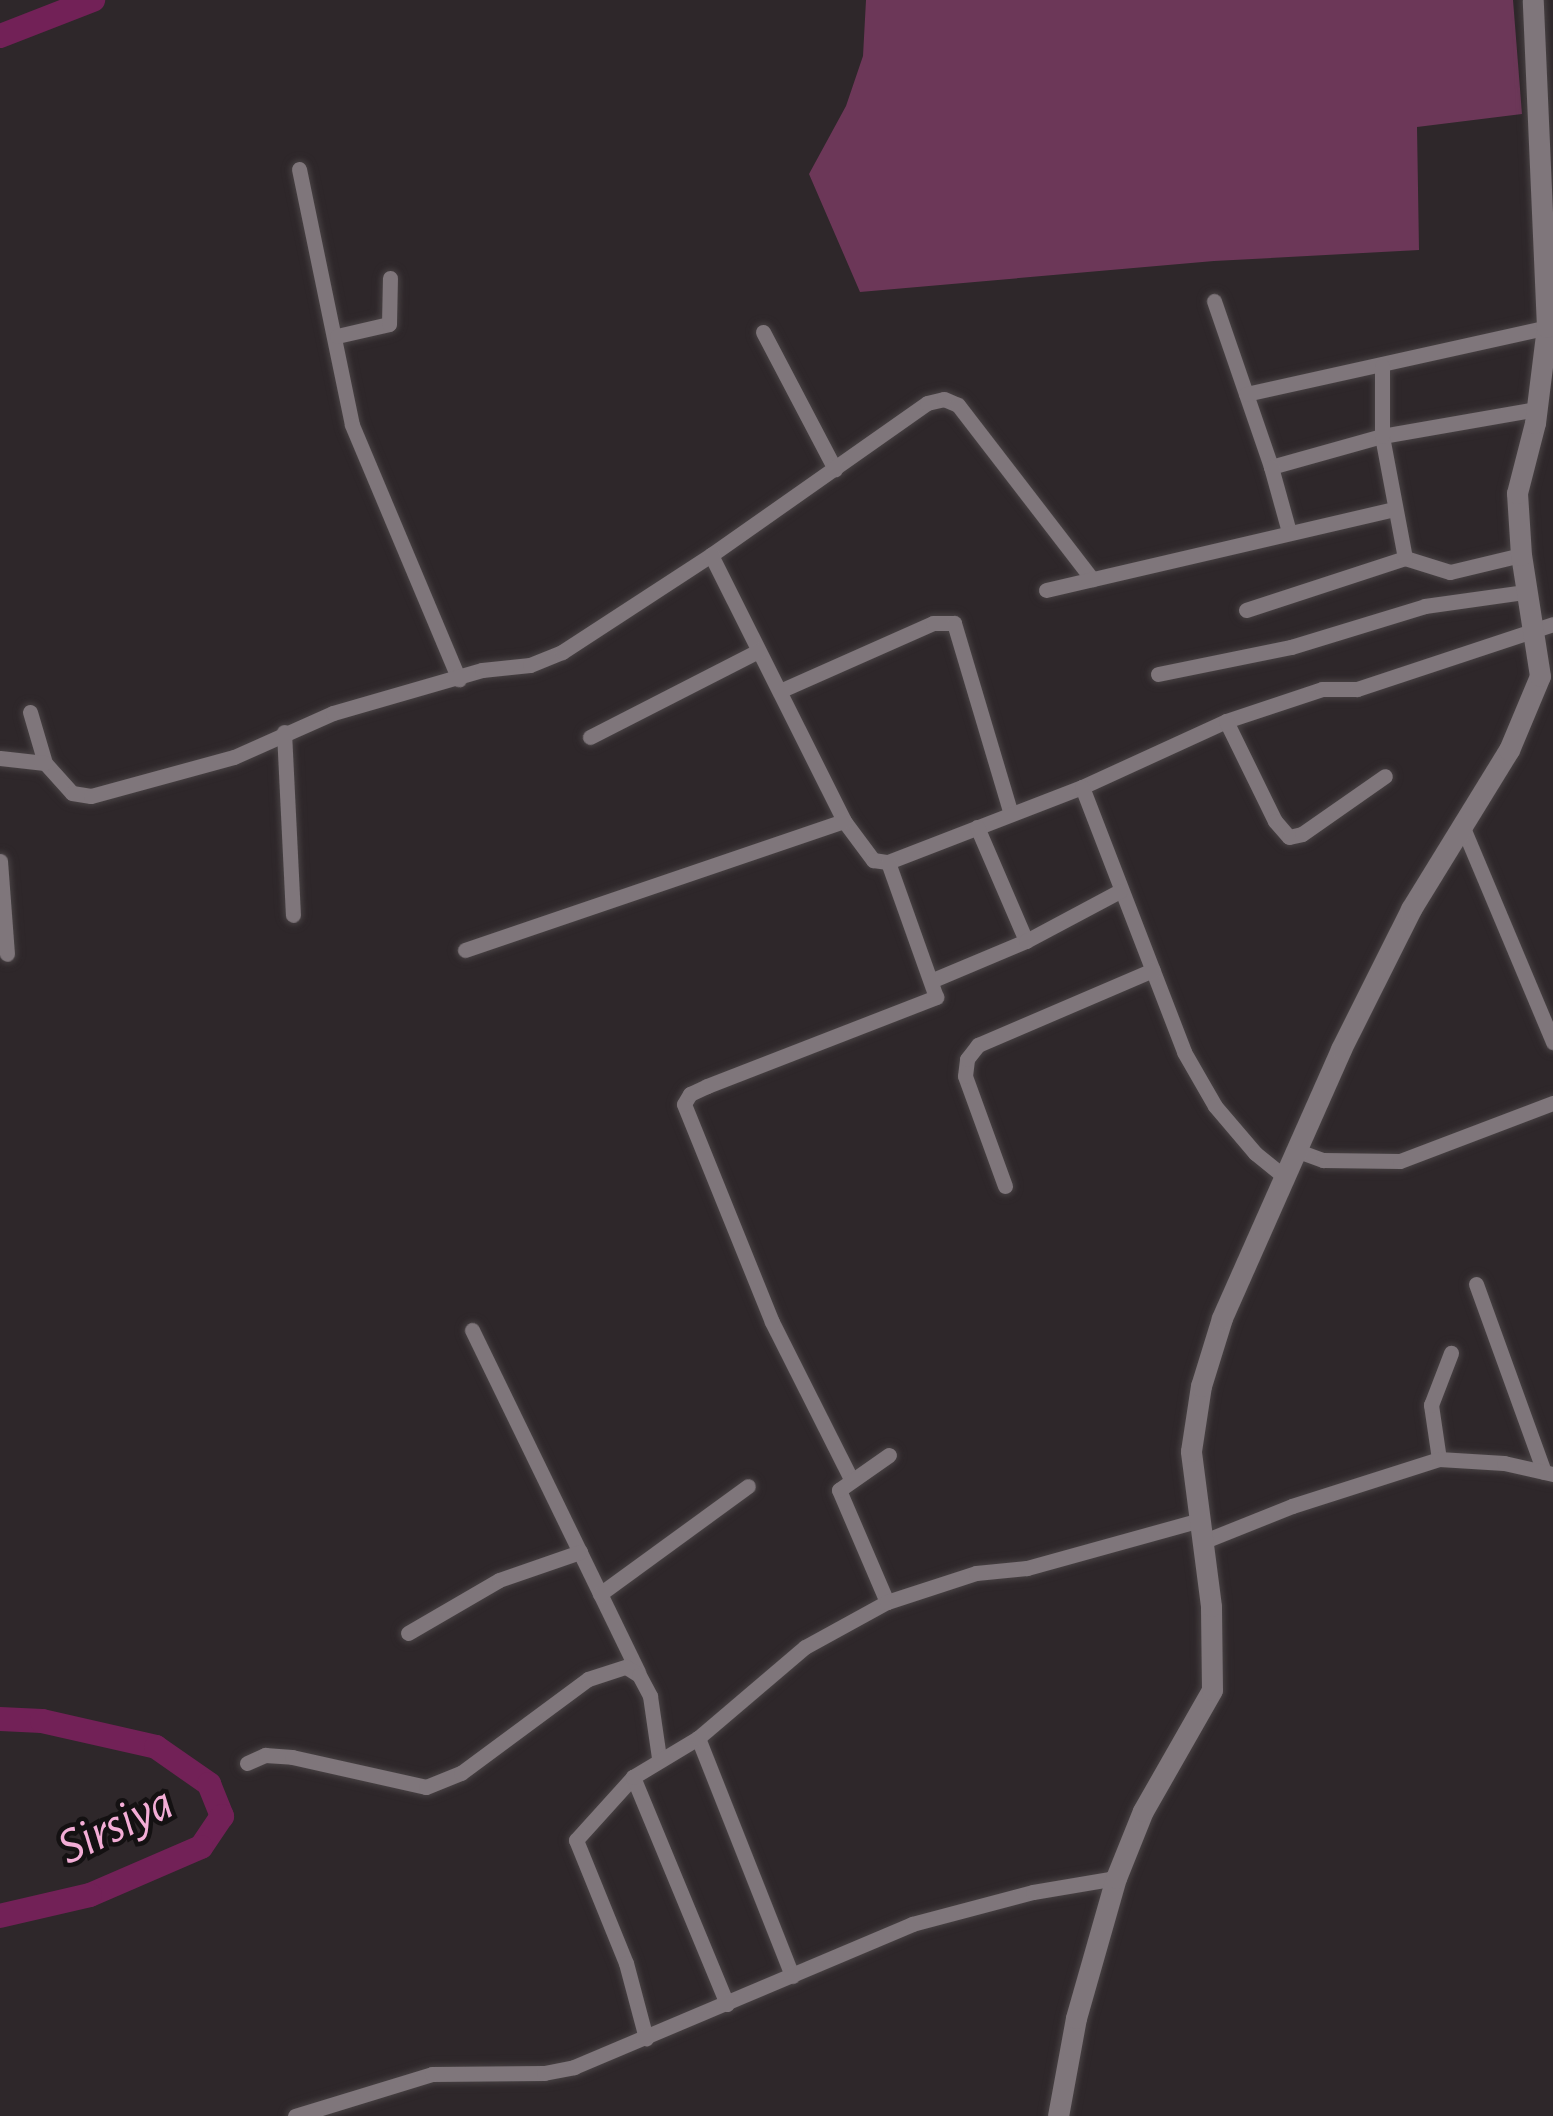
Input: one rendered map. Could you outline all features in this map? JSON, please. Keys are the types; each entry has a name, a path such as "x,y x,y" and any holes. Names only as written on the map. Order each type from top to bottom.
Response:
{"street":[{"path":"1058,2116 1076,2018 1116,1879 1143,1811 1212,1690 1216,1667 1191,1451 1201,1386 1222,1318 1411,910 1528,714 1540,676 1543,626 1525,592 1517,493 1537,409 1547,327 1533,0"},
{"path":"299,169 352,424 459,679"},
{"path":"337,336 389,324 390,278"},
{"path":"1214,301 1289,532"},
{"path":"1246,394 1547,327"},
{"path":"764,332 835,469"},
{"path":"1382,366 1382,436 1406,558"},
{"path":"30,712 45,764 72,794 91,796 234,758 284,731 482,670 530,665 562,652 711,555 927,403 944,400 958,405 1092,579"},
{"path":"1271,466 1382,436 1537,409"},
{"path":"1046,590 1394,509"},
{"path":"711,555 844,821 874,860 888,862 1082,787 1226,721 1322,689 1357,689 1543,626"},
{"path":"1246,610 1406,558 1450,572 1521,555"},
{"path":"1158,674 1291,647 1425,606 1525,592"},
{"path":"782,690 933,623 954,623 1011,814"},
{"path":"590,737 758,651"},
{"path":"1226,721 1275,820 1289,836 1302,834 1385,776"},
{"path":"284,731 293,915"},
{"path":"0,758 45,764"},
{"path":"1082,787 1184,1052 1215,1106 1286,1178"},
{"path":"465,950 844,821"},
{"path":"1461,823 1553,1042"},
{"path":"977,827 1026,941"},
{"path":"0,861 7,954"},
{"path":"851,1479 772,1322 684,1104 690,1094 707,1086 936,997 888,862"},
{"path":"933,980 1026,941 1120,891"},
{"path":"1005,1186 965,1076 967,1059 978,1045 1153,970"},
{"path":"1298,1150 1323,1160 1400,1161 1553,1103"},
{"path":"646,2038 626,1964 576,1840 633,1778 698,1738 805,1647 887,1602 976,1573 1027,1568 1200,1532 1439,1460 1548,1473 1476,1284"},
{"path":"472,1330 639,1675 656,1717 659,1758"},
{"path":"1439,1460 1431,1405 1450,1353"},
{"path":"887,1602 840,1503 839,1490 889,1455"},
{"path":"600,1594 748,1486"},
{"path":"408,1633 499,1580 580,1552"},
{"path":"247,1763 265,1755 292,1756 426,1787 449,1781 588,1679 626,1667 639,1675"},
{"path":"698,1738 792,1976"},
{"path":"633,1778 727,2004"},
{"path":"295,2116 432,2074 559,2070 646,2038 912,1924 1033,1892 1116,1879"}],"shaded area":[{"path":"866,0 1513,0 1522,114 1417,127 1419,250 1214,261 860,292 809,174 846,106 863,56"}],"waterway":[{"name":"Sirsiya","path":"0,36 93,0"},
{"name":"Sirsiya","path":"0,1719 42,1721 156,1747 209,1784 222,1816 201,1847 90,1895 0,1916"}]}
